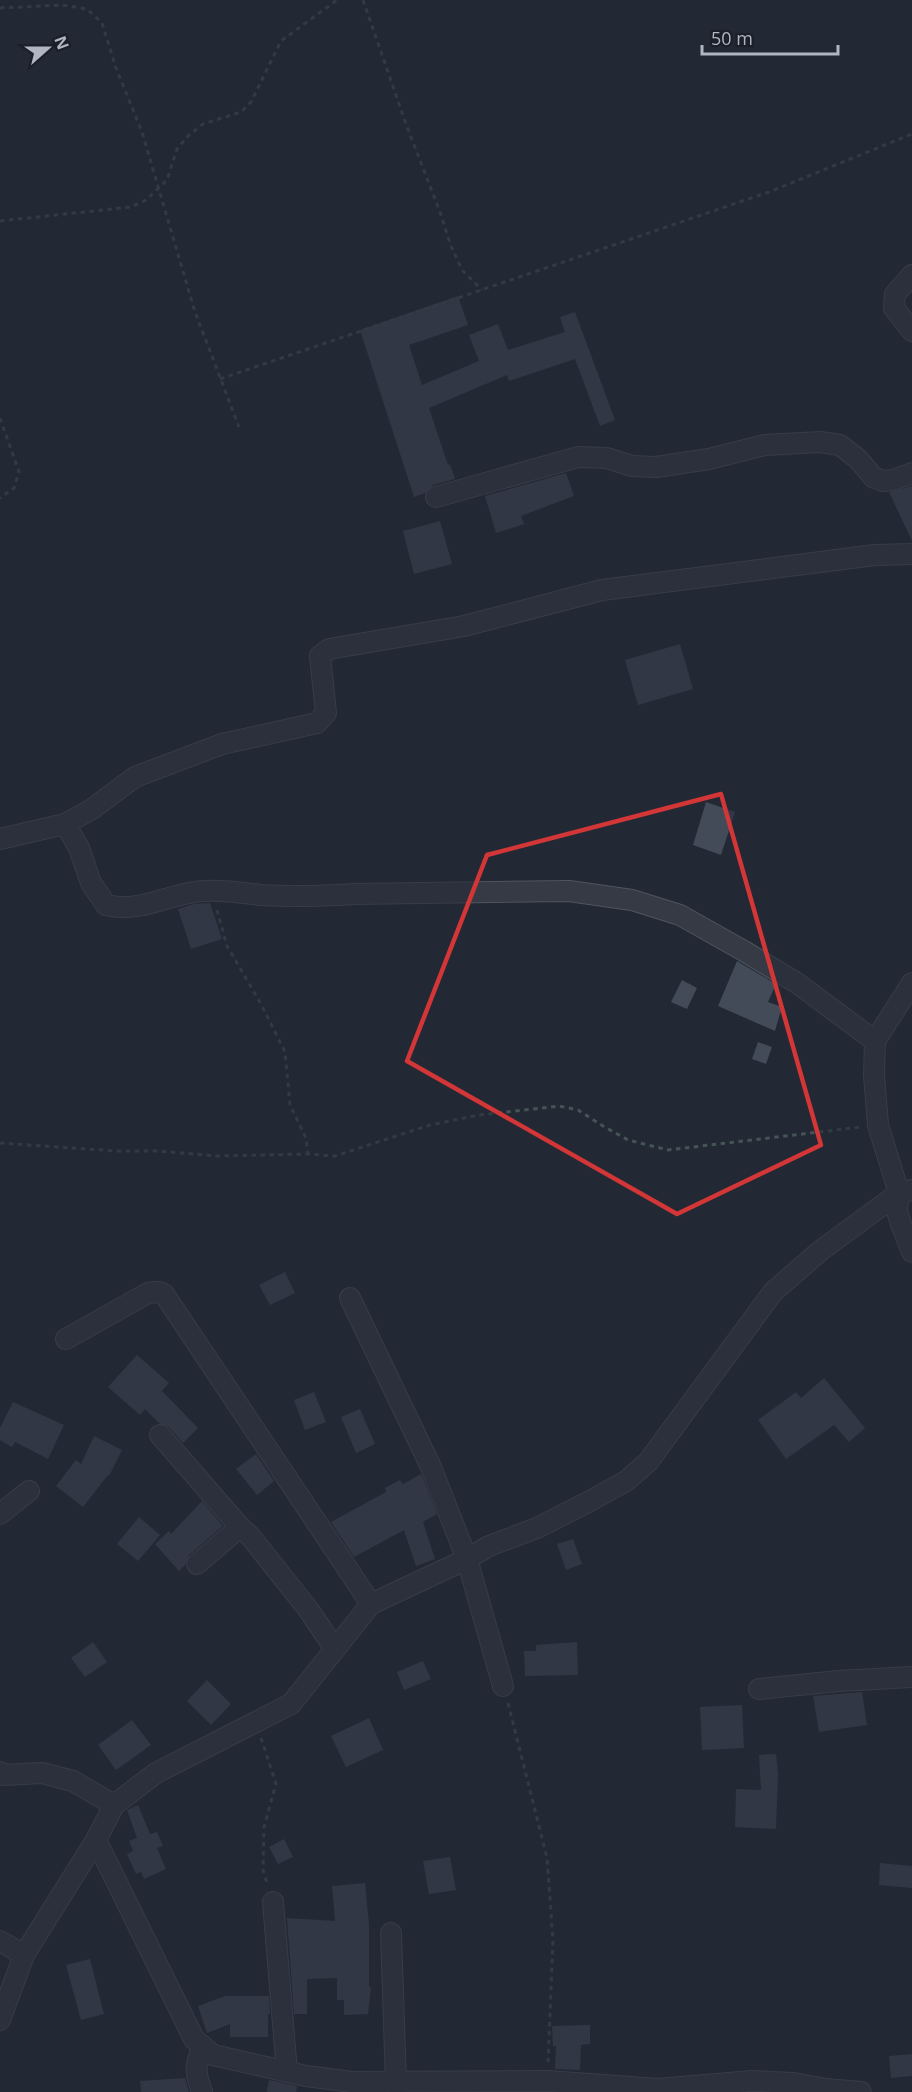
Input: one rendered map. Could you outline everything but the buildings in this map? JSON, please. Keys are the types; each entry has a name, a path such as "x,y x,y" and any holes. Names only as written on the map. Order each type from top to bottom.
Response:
{"street":[{"path":"912,275 895,294 894,308 912,331"},
{"path":"436,497 578,457 607,458 632,466 656,467 709,459 765,445 820,442 840,445 859,460 873,477 883,481 912,473"},
{"path":"0,838 65,824 92,809 135,777 222,744 317,723 326,713 320,656 329,649 464,626 603,590 875,555 912,554"},
{"path":"65,824 79,848 91,883 106,905 120,909 136,908 181,894 212,891 324,896 568,891 632,900 680,915 744,951 797,983 875,1041"},
{"path":"912,983 875,1041 874,1075 878,1125 905,1192 897,1211 912,1251"},
{"path":"0,2020 24,1954 96,1840 114,1805 156,1773 291,1704 371,1604 467,1559 489,1546 537,1528 626,1481 648,1462 773,1292 820,1251 905,1192"},
{"path":"66,1339 148,1293 164,1294 371,1604"},
{"path":"350,1298 430,1466 467,1559 503,1686"},
{"path":"160,1435 250,1536 308,1609 335,1649"},
{"path":"0,1514 29,1491"},
{"path":"197,1564 240,1527"},
{"path":"759,1689 850,1680 912,1677"},
{"path":"0,1772 4,1775 42,1773 73,1781 114,1805"},
{"path":"96,1840 194,2039 213,2055 300,2080 396,2083 548,2081 658,2089 752,2081 794,2083 861,2092"},
{"path":"273,1902 300,2080"},
{"path":"391,1933 396,2083"},
{"path":"0,1941 24,1954"},
{"path":"202,2092 197,2078 196,2061 203,2047"}],"path":[{"path":"0,221 131,207 146,200 167,180 177,149 189,135 203,124 241,112 251,102 281,40 337,0"},
{"path":"363,0 452,246 462,270 482,290"},
{"path":"0,8 71,6 87,9 102,23 116,68 142,132 195,312 239,427"},
{"path":"220,379 769,192 912,134"},
{"path":"0,418 19,472 14,488 0,498"},
{"path":"212,891 227,946 261,1004 285,1052 290,1105 306,1138 308,1154"},
{"path":"0,1143 218,1156 308,1154 335,1156 430,1125 478,1115 559,1106 578,1110 628,1140 668,1150 878,1125"},
{"path":"503,1686 547,1858 553,1941 548,2081"},
{"path":"256,1722 276,1784 264,1827 263,1870 273,1902"}],"highlighted area":[{"path":"721,794 821,1145 677,1214 407,1061 487,855"}]}
